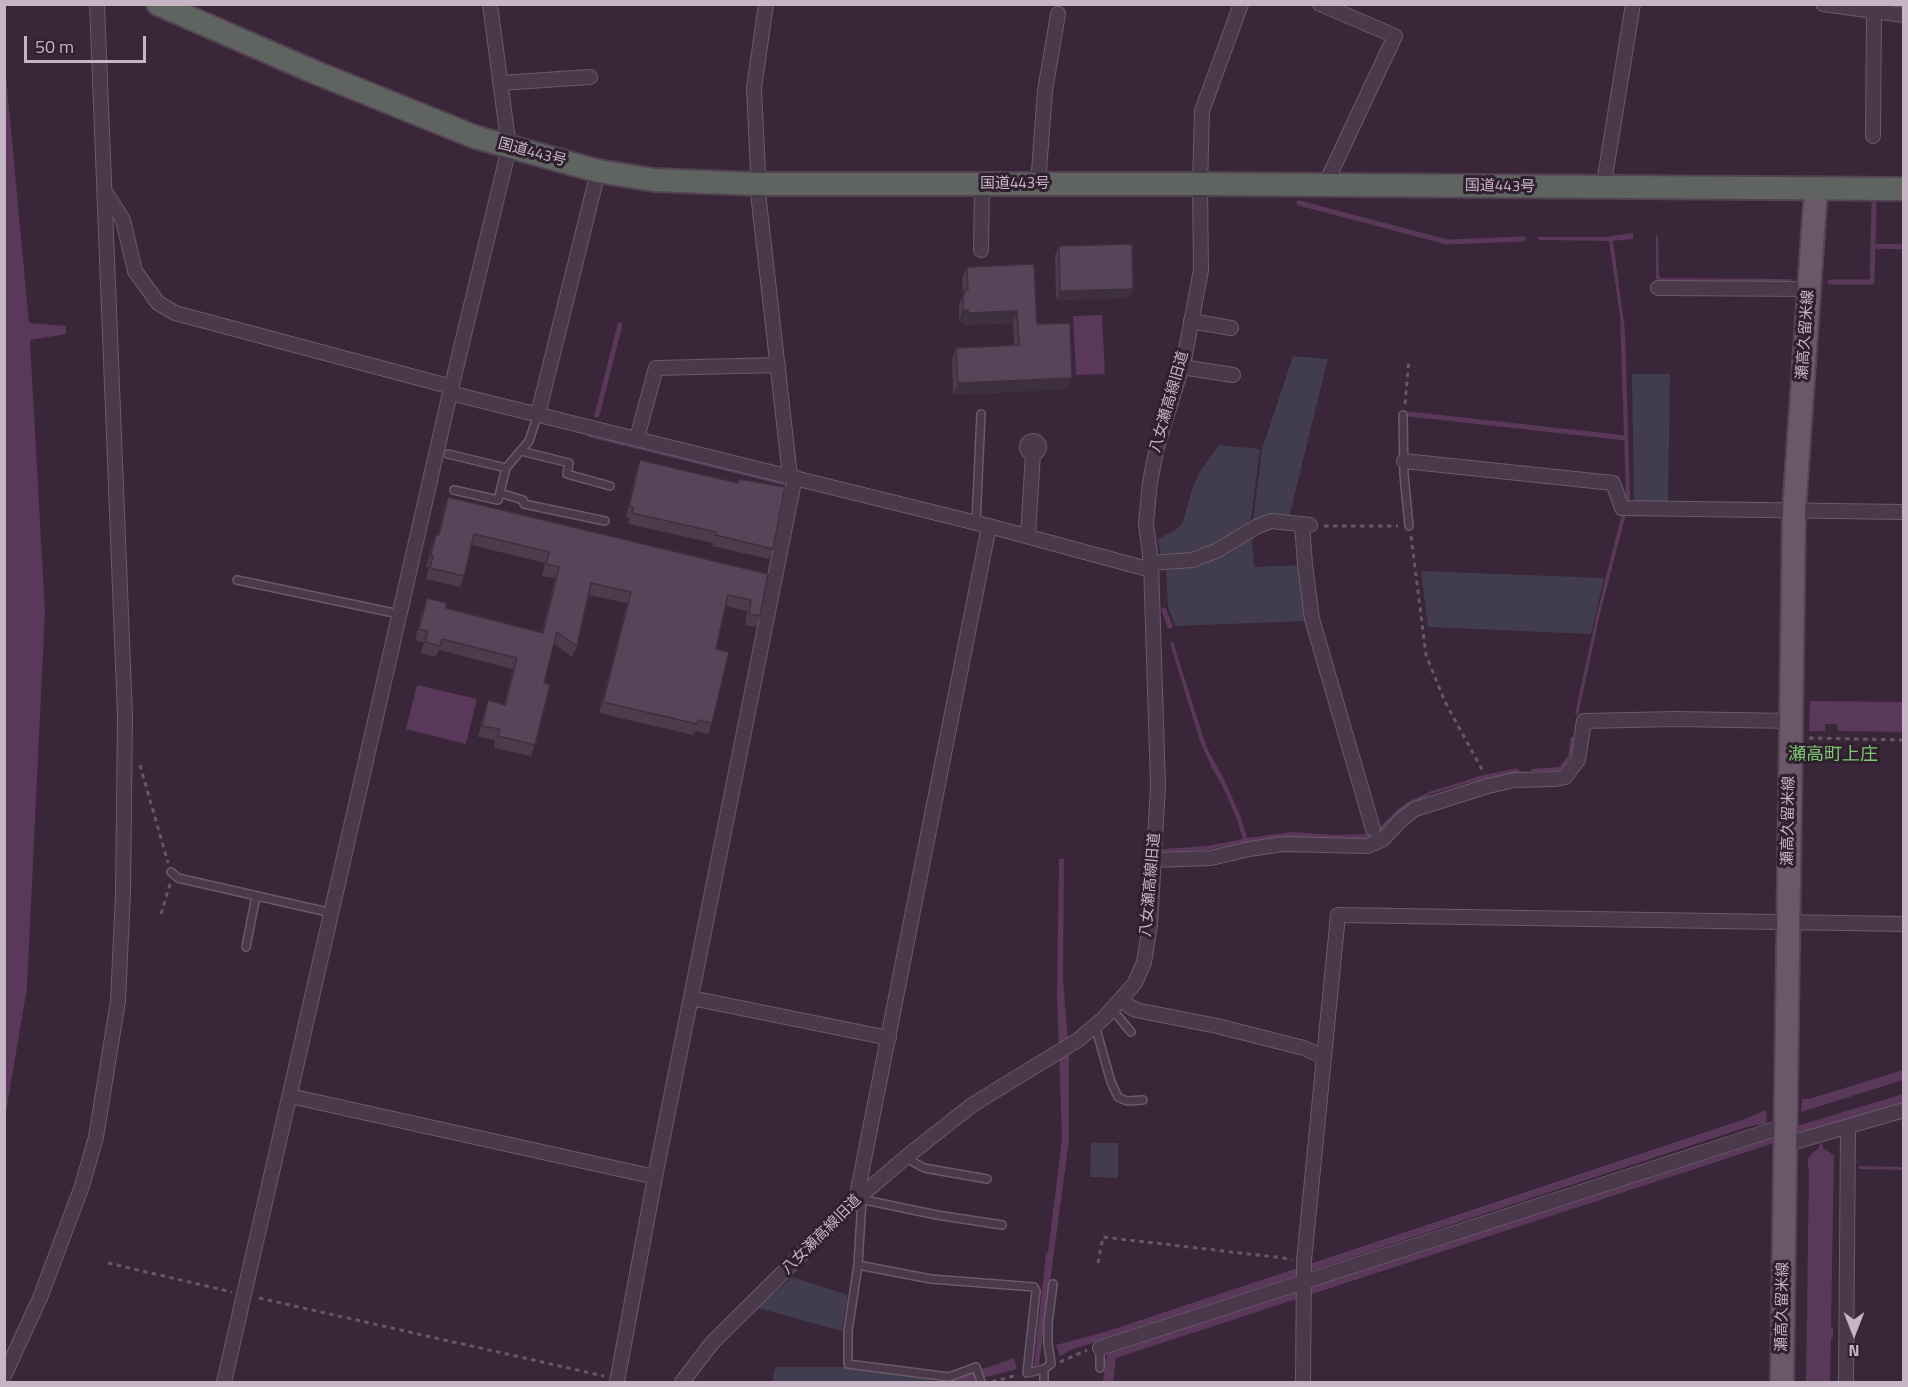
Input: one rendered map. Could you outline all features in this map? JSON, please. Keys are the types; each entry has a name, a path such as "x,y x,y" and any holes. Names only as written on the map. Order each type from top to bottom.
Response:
{"highway":[{"name":"国道443号","path":"158,4 475,137 598,171 654,180 758,178 982,184 1904,189"}],"main road":[{"name":"瀬高久留米線","path":"1782,1383 1781,1134 1788,922 1794,511 1816,188"}],"street":[{"path":"4,1377 40,1298 82,1186 96,1137 118,1001 123,892 125,716 97,4"},
{"path":"224,1383 451,390 509,148 490,4"},
{"path":"617,1381 792,476 758,178 754,88 766,4"},
{"name":"八女瀬高線旧道","path":"682,1383 712,1343 858,1199 972,1105 1078,1040 1117,1004 1135,983 1144,962 1150,925 1158,786 1151,566 1146,523 1150,482 1157,447 1182,367 1201,270 1202,111 1241,4"},
{"path":"1320,4 1395,36 1325,185"},
{"path":"1603,189 1633,4"},
{"path":"1823,4 1904,15"},
{"path":"1873,136 1874,12"},
{"path":"1038,184 1045,92 1058,14"},
{"path":"500,82 590,77"},
{"path":"538,414 596,180"},
{"path":"981,250 982,184"},
{"path":"105,191 123,220 135,271 158,303 175,313 451,390 538,414 1151,566 1192,560 1216,551 1256,527 1271,521 1307,525 1312,619 1373,829"},
{"path":"1658,288 1809,289"},
{"path":"1191,321 1231,328"},
{"path":"637,438 656,368 778,365"},
{"path":"1182,367 1233,375"},
{"path":"1028,536 1033,453"},
{"path":"1404,461 1613,483 1622,508 1904,512"},
{"path":"858,1199 982,524"},
{"path":"1155,860 1211,858 1283,844 1368,846 1382,840 1415,809 1514,780 1565,777 1578,760 1584,721 1675,719 1790,730"},
{"path":"1303,1383 1304,1261 1338,915 1904,924"},
{"path":"691,998 889,1038"},
{"path":"1117,1004 1304,1048 1324,1057"},
{"path":"290,1096 655,1177"},
{"path":"1100,1348 1304,1282 1781,1134 1848,1127 1904,1110"},
{"path":"1846,1383 1848,1127"}],"lane":[{"path":"454,490 498,500 506,468 529,441 538,414"},
{"path":"981,414 982,524"},
{"path":"1403,415 1409,526"},
{"path":"521,451 569,463 567,474 610,486"},
{"path":"448,454 506,468"},
{"path":"500,493 523,500 524,504 606,521"},
{"path":"237,580 400,614"},
{"path":"172,873 178,878 332,913"},
{"path":"246,947 256,896"},
{"path":"1117,1004 1131,1032"},
{"path":"1095,1025 1111,1082 1118,1097 1127,1101 1143,1100"},
{"path":"905,1158 924,1168 987,1179"},
{"path":"981,1383 976,1367 949,1377 848,1364 848,1331 858,1265 858,1199 1002,1225"},
{"path":"858,1265 931,1279 1034,1287 1036,1291 1028,1372 1044,1369 1051,1364 1048,1323 1053,1284"},
{"path":"1100,1348 1100,1368"},
{"path":"1044,1369 1044,1383"}],"path":[{"path":"1403,415 1409,359"},
{"path":"1307,525 1409,526 1426,655 1445,702 1484,772 1488,786"},
{"path":"1790,730 1904,740"},
{"path":"138,758 172,873 161,914"},
{"path":"1098,1263 1103,1236 1304,1261"},
{"path":"108,1263 617,1381"},
{"path":"1051,1364 1077,1353 1100,1348"},
{"path":"990,1383 1028,1372"}],"shaded area":[{"path":"4,55 29,323 66,326 66,334 30,340 45,611 27,988 5,1118"},
{"path":"1633,233 1633,239 1613,241 1625,330 1630,498 1600,614 1578,715 1575,714 1597,613 1626,497 1620,315 1609,241 1539,240 1537,237 1605,237"},
{"path":"1656,235 1658,236 1661,278 1791,279 1790,282 1658,281 1656,278"},
{"path":"1102,315 1105,374 1076,375 1073,316"},
{"path":"1293,356 1328,359 1289,517 1275,516 1253,520 1262,449"},
{"path":"1632,374 1670,374 1668,502 1634,502"},
{"path":"588,435 784,483 783,485 588,437"},
{"path":"1219,445 1260,449 1251,520 1243,529 1202,550 1161,557 1158,539 1177,529 1183,522 1193,486 1201,470"},
{"path":"1252,537 1254,567 1302,565 1308,621 1175,626 1168,607 1166,570 1193,567 1212,560"},
{"path":"1421,571 1604,578 1591,634 1428,627"},
{"path":"1173,642 1206,746 1224,779 1240,815 1247,838 1292,832 1334,835 1370,834 1410,801 1431,791 1481,776 1482,779 1431,794 1409,805 1383,829 1368,838 1266,838 1206,850 1162,852 1162,849 1208,846 1243,839 1222,785 1200,741 1170,643"},
{"path":"417,685 477,699 466,744 406,729"},
{"path":"1810,701 1903,702 1903,732 1838,731 1837,724 1825,724 1825,731 1809,731"},
{"path":"1571,737 1575,737 1573,750 1562,769 1531,771 1531,769 1559,767 1568,756"},
{"path":"1059,859 1064,859 1063,978 1069,1053 1069,1140 1039,1365 1034,1365 1046,1253 1048,1252 1062,1139 1057,996"},
{"path":"1903,1070 1903,1080 1801,1112 1802,1099 1809,1099"},
{"path":"1903,1094 1903,1103 1116,1358 1113,1382 1103,1382 1105,1364 1103,1364 1103,1359 1107,1359 1107,1352 1797,1126"},
{"path":"1766,1110 1767,1123 1747,1127 1071,1350 1060,1356 1056,1345 1108,1331 1745,1119"},
{"path":"1091,1143 1118,1143 1118,1178 1090,1177"},
{"path":"1820,1143 1823,1148 1834,1155 1831,1327 1833,1337 1831,1339 1830,1382 1806,1382 1808,1159 1819,1148"},
{"path":"1859,1166 1903,1167 1903,1170 1859,1169"},
{"path":"792,1277 848,1295 842,1331 758,1308"},
{"path":"1014,1358 1017,1369 968,1382 946,1382"},
{"path":"775,1367 843,1367 934,1379 925,1382 772,1382"}],"building":[{"path":"1132,244 1133,289 1060,291 1059,246"},
{"path":"1034,264 1037,324 1070,323 1072,378 958,383 956,348 1019,345 1017,311 968,313 968,310 963,310 963,294 965,294 965,289 968,290 967,267"},
{"path":"640,460 738,483 739,479 785,487 773,549 716,535 716,532 632,513 633,507 629,506"},
{"path":"448,497 768,574 760,616 749,614 751,600 728,595 716,649 729,652 712,723 698,720 697,724 603,702 631,592 591,583 577,646 557,632 544,683 550,685 535,745 498,736 500,729 482,726 488,700 505,705 517,658 442,639 440,646 425,642 428,631 419,629 427,598 447,603 446,608 543,633 559,567 546,564 549,552 474,534 464,576 430,568 436,534 439,535"}],"waterway":[{"path":"1299,203 1447,242 1523,239"},
{"path":"1830,282 1872,282 1874,204"},
{"path":"1873,246 1904,247"},
{"path":"597,415 620,325"},
{"path":"1409,414 1626,438"},
{"path":"1164,610 1170,626"},
{"path":"1477,779 1517,771"}],"district":[{"name":"瀬高町上庄","path":"1833,756"}]}
